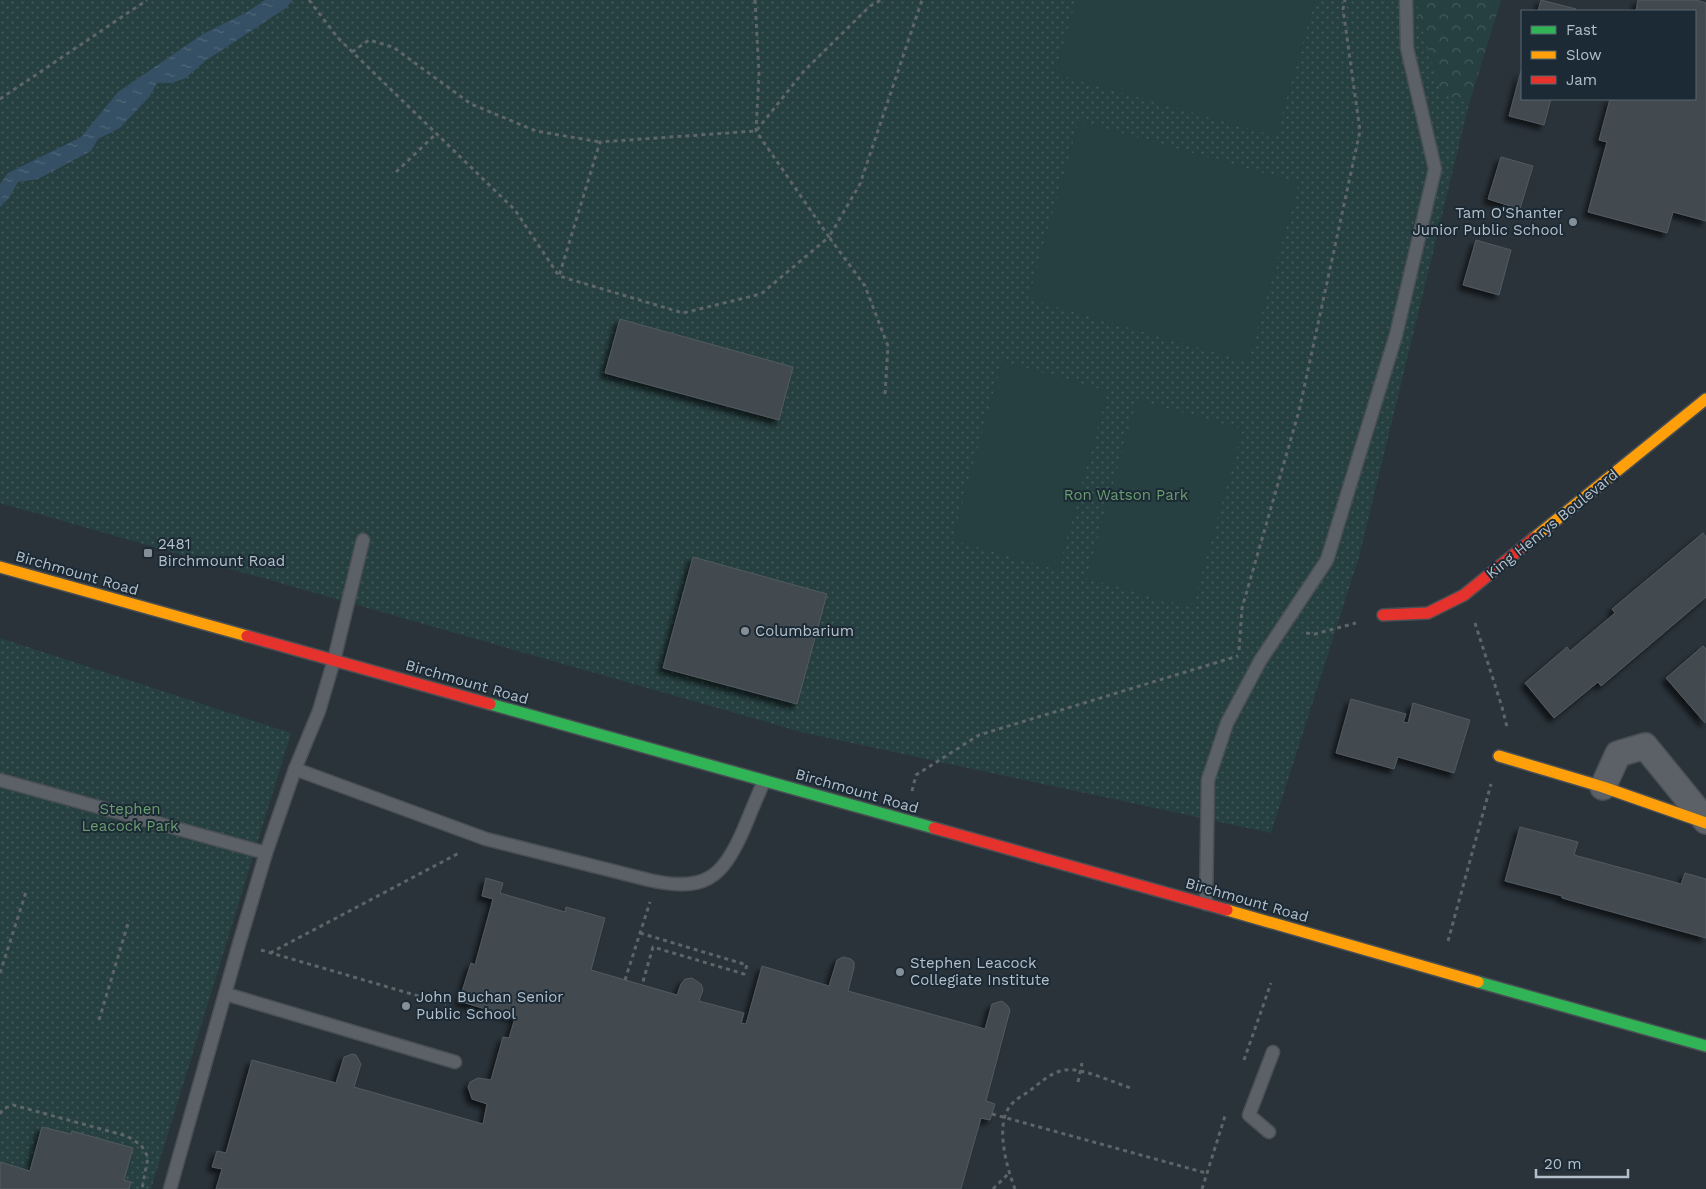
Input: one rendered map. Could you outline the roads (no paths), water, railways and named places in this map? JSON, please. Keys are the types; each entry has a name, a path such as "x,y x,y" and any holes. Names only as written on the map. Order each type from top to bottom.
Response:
{"main road":[{"name":"King Henrys Boulevard","path":"1383,615 1428,613 1464,595 1706,399"},
{"name":"Birchmount Road","path":"0,567 1206,904 1706,1046"},
{"path":"1499,756 1602,787 1706,822"}],"street":[{"path":"1602,787 1618,754 1645,746 1706,822"}],"lane":[{"path":"1206,904 1208,780 1227,723 1260,661 1327,560 1396,335 1435,169 1408,48 1406,0"},
{"path":"170,1189 266,852 295,769 319,711 334,660 363,540"},
{"path":"295,769 486,838 656,882 672,884 689,884 701,881 716,874 722,868 733,852 764,781"},
{"path":"0,780 266,852"},
{"path":"226,994 455,1062"},
{"path":"1268,1132 1249,1115 1273,1052"}],"water":[{"path":"265,0 293,0 286,8 205,61 186,78 172,83 157,83 150,96 120,128 98,139 91,151 38,179 18,182 9,198 0,207 0,184 8,173 81,137 118,92 203,34 247,12"}],"place":[{"name":"Tam O'Shanter Junior Public School","path":"1573,222"},
{"name":"2481 Birchmount Road","path":"148,553"},
{"name":"Columbarium","path":"745,631"},
{"name":"Stephen Leacock Collegiate Institute","path":"900,972"},
{"name":"John Buchan Senior Public School","path":"406,1006"}],"park label":[{"name":"Ron Watson Park","path":"1126,495"},
{"name":"Stephen Leacock Park","path":"130,818"}]}
